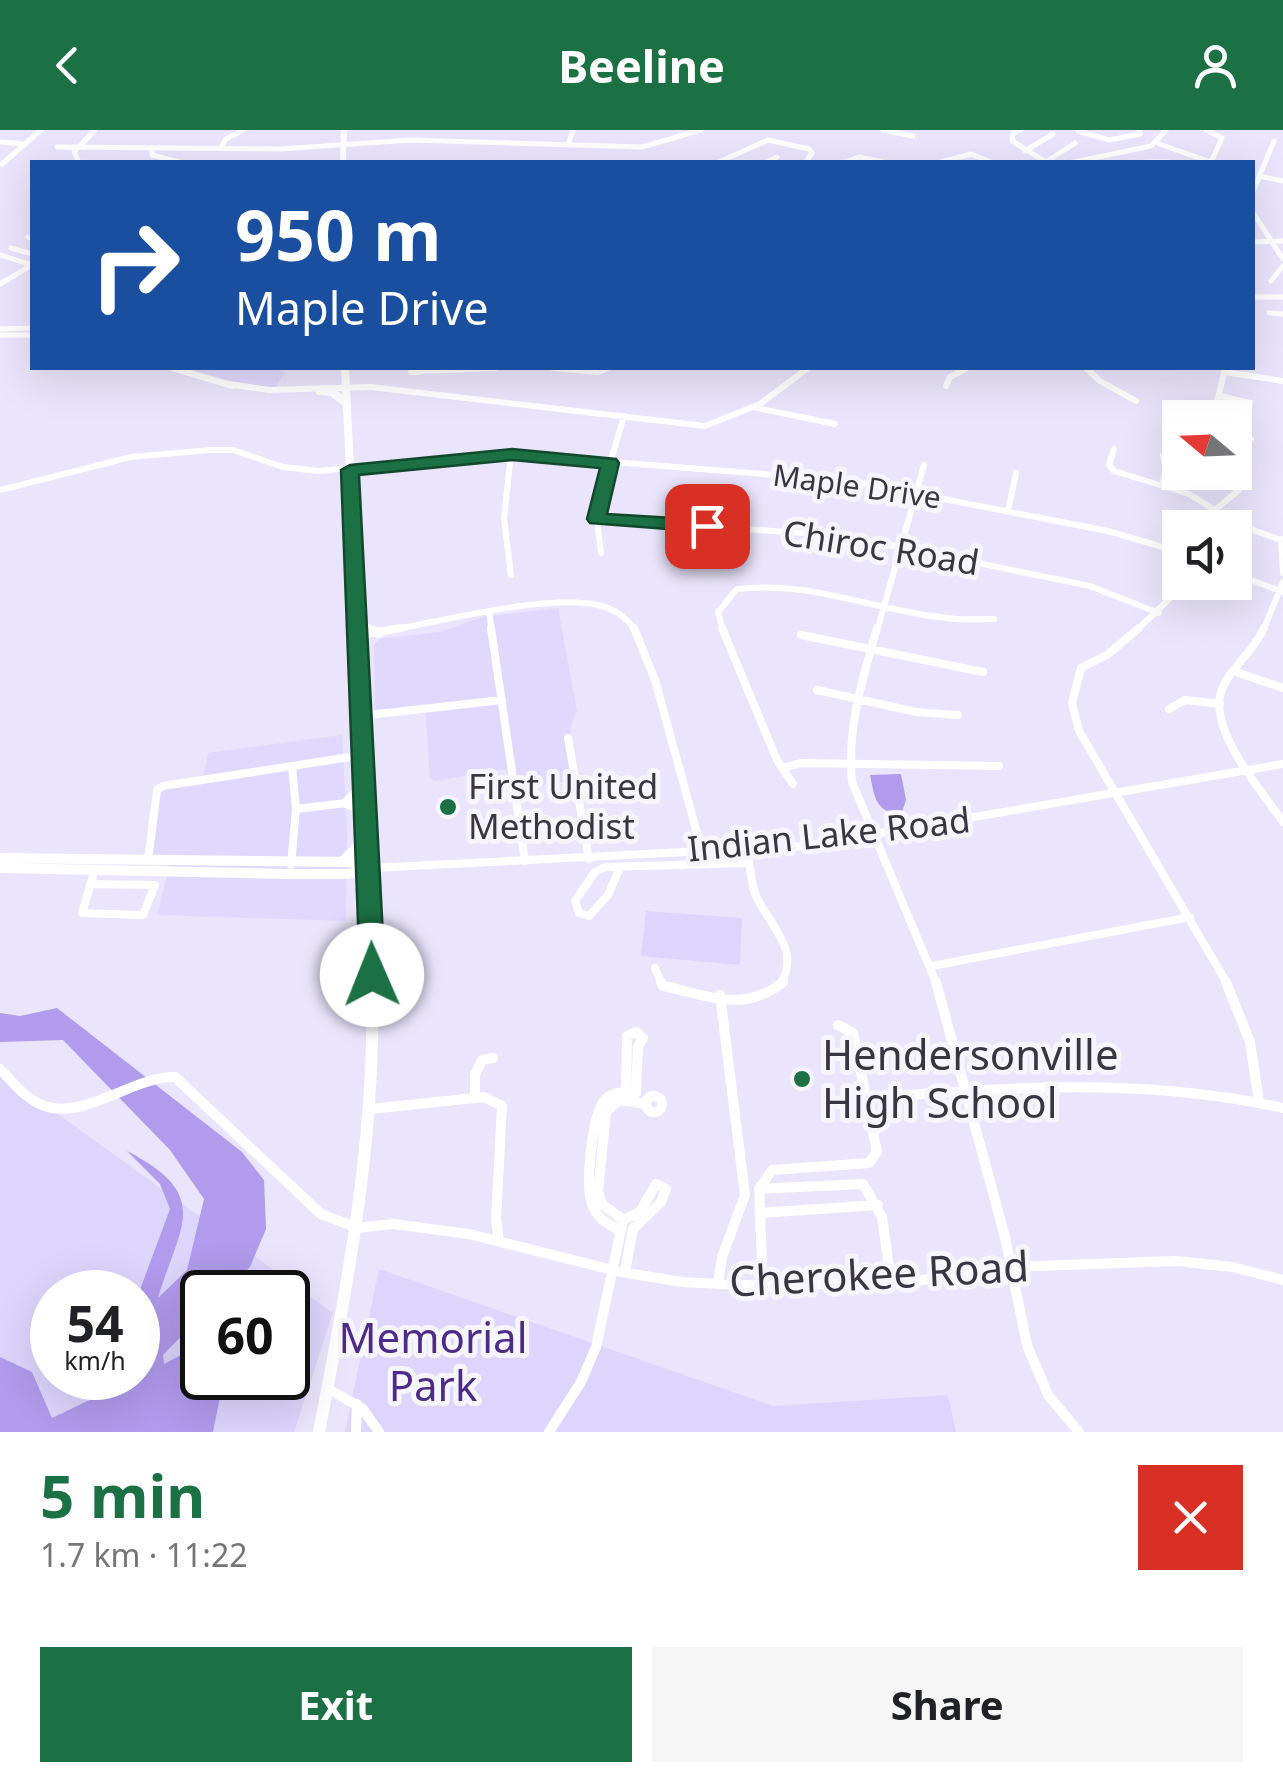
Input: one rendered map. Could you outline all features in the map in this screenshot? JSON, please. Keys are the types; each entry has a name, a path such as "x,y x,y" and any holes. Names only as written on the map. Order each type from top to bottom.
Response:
{"main road":[{"path":"343,160 344,130"},
{"path":"330,387 345,370"},
{"path":"319,1432 358,1228 371,1108 370,868 345,370"},
{"path":"320,392 335,393 346,403"},
{"path":"346,428 336,438 346,443"},
{"path":"355,618 366,630 380,633"},
{"path":"365,784 346,803 366,813"},
{"path":"339,862 354,853 366,813"},
{"path":"0,858 97,865 148,860 218,866"},
{"path":"290,868 339,862 370,868"},
{"path":"0,868 218,866 349,874 370,868"}],"street":[{"path":"2,164 41,130"},
{"path":"76,160 73,156 76,148 96,130"},
{"path":"221,147 242,130"},
{"path":"568,145 574,130"},
{"path":"57,147 280,149 411,140 654,146 701,130"},
{"path":"883,130 912,136"},
{"path":"1021,130 1013,134 1012,140 1042,160"},
{"path":"1078,131 1104,141 1132,138 1140,134 1139,130"},
{"path":"1160,144 1166,130"},
{"path":"1206,130 1222,138 1212,160"},
{"path":"1025,150 1053,134"},
{"path":"1132,138 1147,148"},
{"path":"727,160 768,140 809,149 812,152 807,160"},
{"path":"1255,186 1274,141"},
{"path":"0,142 26,144"},
{"path":"1049,160 1074,143"},
{"path":"1080,160 1103,152 1160,144 1205,160"},
{"path":"152,148 152,155 171,160"},
{"path":"1103,152 1112,160"},
{"path":"956,160 977,154 987,160"},
{"path":"771,160 777,157"},
{"path":"1259,176 1283,181"},
{"path":"1255,215 1274,241 1283,262 1272,281"},
{"path":"1255,242 1283,242"},
{"path":"11,248 30,253"},
{"path":"0,255 30,264"},
{"path":"0,284 30,266"},
{"path":"1255,296 1283,298"},
{"path":"1269,313 1283,314"},
{"path":"0,332 30,331"},
{"path":"179,370 256,393 320,392 346,387"},
{"path":"408,392 418,372 457,370"},
{"path":"574,370 602,370"},
{"path":"228,384 269,390 346,387 408,392 720,425 796,380 806,370"},
{"path":"946,386 950,376 963,370"},
{"path":"1088,370 1104,384 1136,401"},
{"path":"1219,400 1224,370 1283,381"},
{"path":"1220,396 1237,400"},
{"path":"752,407 835,424"},
{"path":"601,554 596,519 624,416"},
{"path":"1114,449 1109,465 1114,471 1162,486"},
{"name":"Maple Drive","path":"0,492 131,459 189,454 252,457 281,469 316,476 512,454 728,474 802,475 1008,511 1162,546"},
{"path":"510,575 504,518 512,454"},
{"path":"924,465 850,728 852,782 932,966 1005,1238 1028,1345 1048,1394 1079,1432"},
{"path":"1008,511 1016,473"},
{"path":"1176,490 1215,510 1238,490"},
{"name":"Chiroc Road","path":"596,519 818,533 1090,586 1159,614"},
{"path":"1252,528 1282,537 1283,573"},
{"path":"1252,579 1282,588 1259,640 1222,692 1220,704 1228,740 1283,822"},
{"path":"793,784 782,768 719,620 720,606 738,589 762,586 946,618 994,620"},
{"path":"1169,600 1159,614 1107,655 1081,668 1070,695 1078,732 1190,917 1242,1015 1259,1102"},
{"path":"356,636 489,612 585,603 609,608 630,621 661,699 702,851"},
{"path":"489,612 525,861"},
{"path":"801,635 983,672"},
{"path":"1236,672 1283,688"},
{"path":"817,690 916,712 958,715"},
{"path":"360,716 502,700"},
{"path":"1169,710 1185,700 1220,704"},
{"path":"568,738 589,858"},
{"path":"148,860 157,790 163,786 363,755"},
{"path":"782,768 801,763 999,766"},
{"name":"Indian Lake Road","path":"370,868 804,846 1283,764"},
{"path":"290,868 296,810 292,767"},
{"path":"296,810 346,803"},
{"path":"655,968 663,986 746,1002 765,997 783,982 786,972 780,930 755,895 747,848"},
{"path":"660,854 662,868"},
{"path":"619,870 612,889 596,910 589,916 578,914 575,901 595,872 605,867 619,870 749,863"},
{"path":"90,884 155,885 148,910 142,915 82,913 90,884 97,865"},
{"path":"932,966 1190,917"},
{"path":"718,1284 722,1257 745,1195 720,995"},
{"path":"763,1286 759,1189 763,1178 772,1170 869,1163 878,1152 853,1034 838,1026"},
{"path":"636,1032 643,1038 638,1047 636,1098 627,1036 636,1032"},
{"path":"475,1097 478,1067 482,1060 493,1058"},
{"path":"0,1069 42,1106 67,1107 151,1078 175,1077 321,1214 358,1228"},
{"path":"868,1098 1126,1084 1283,1108"},
{"path":"371,1108 475,1097 502,1106 496,1219 499,1241"},
{"path":"549,1432 588,1369 621,1272 627,1224 602,1219 595,1198 598,1111 605,1099 636,1098"},
{"path":"759,1189 863,1184 878,1206 891,1282"},
{"path":"760,1213 878,1206"},
{"name":"Cherokee Road","path":"358,1228 393,1224 499,1241 621,1272 718,1284 891,1282 1012,1267 1176,1260 1232,1267 1283,1280"},
{"path":"330,1390 356,1404 379,1432"},
{"path":"356,1404 356,1432"}],"shaded area":[{"path":"193,370 285,372 275,388"},
{"path":"558,608 577,711 570,728 579,780 510,790 507,769 435,781 430,778 425,704 375,712 374,644 380,639 440,632 482,617"},
{"path":"342,735 346,921 157,915 172,856 146,855 153,789 162,783 203,777 208,753"},
{"path":"901,774 906,800 902,812 893,814 878,803 870,775"},
{"path":"57,1008 242,1152 264,1180 266,1229 247,1270 187,1270 204,1199 170,1150 63,1040 0,1042 0,1013 20,1016"},
{"path":"127,1151 172,1183 181,1198 180,1232 160,1292 160,1270 147,1270 170,1209 160,1184"},
{"path":"180,1277 180,1338 163,1355 164,1364 180,1356 180,1400 220,1400 213,1432 0,1432 0,1357 30,1371 30,1400 44,1400 52,1418 90,1400 160,1400 160,1296"}],"green space":[{"path":"646,911 742,918 740,965 641,956"},
{"path":"0,1072 274,1270 180,1270 180,1400 304,1400 294,1432 0,1432"},
{"name":"Memorial Park","path":"379,1269 773,1406 948,1395 956,1432 345,1432"},
{"path":"310,1296 333,1313 310,1383"}],"place":[{"name":"First United Methodist","path":"448,807"},
{"name":"Hendersonville High School","path":"802,1079"}],"route":[{"path":"372,975 350,470 512,454 610,463 596,519 707,526"}]}
